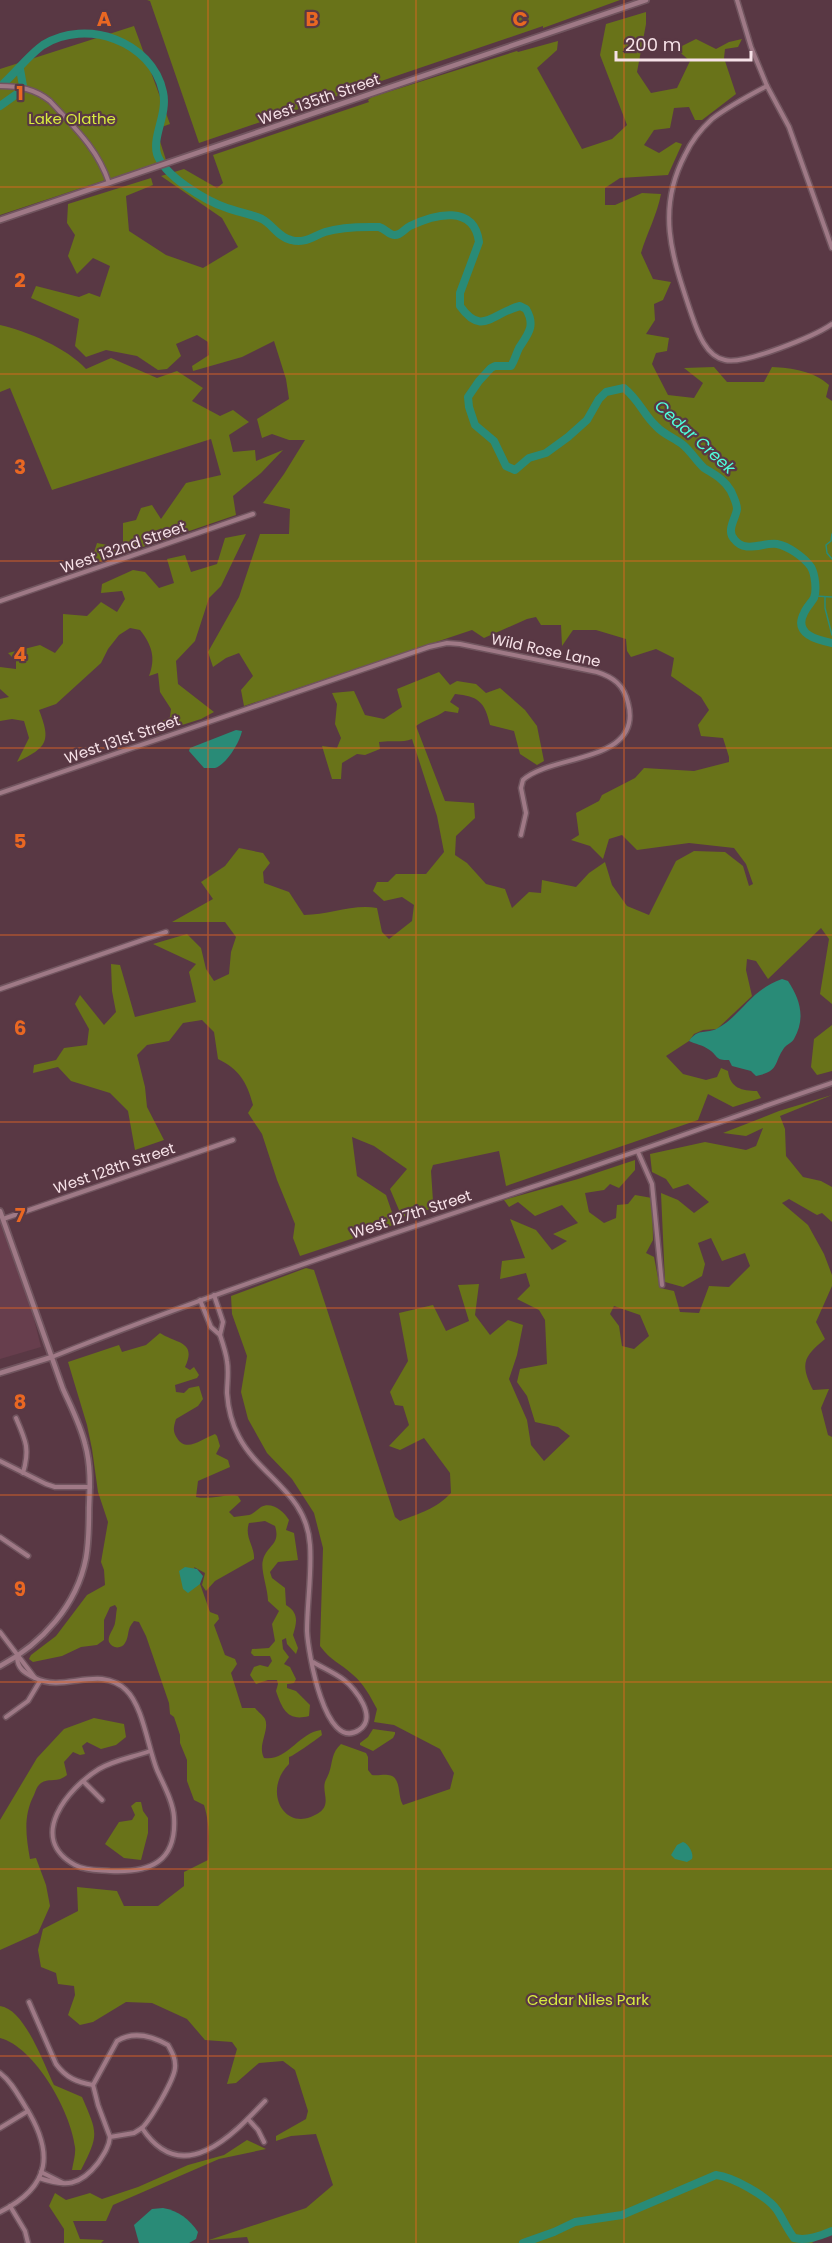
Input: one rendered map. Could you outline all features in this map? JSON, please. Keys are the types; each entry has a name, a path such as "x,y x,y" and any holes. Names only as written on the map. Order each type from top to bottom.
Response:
{"street":[{"name":"West 135th Street","path":"0,220 646,0"},
{"path":"736,0 766,86 789,127 832,248"},
{"path":"0,86 26,88 50,101 91,146 102,164 109,183"},
{"path":"766,86 730,106 710,121 691,144 682,160 669,203 669,233 675,264 695,326 706,347 720,359 736,361 752,357 815,334 832,324"},
{"name":"West 132nd Street","path":"0,601 253,514"},
{"name":"Wild Rose Lane","path":"252,707 429,647 447,644 460,644 607,675 619,684 628,701 630,715 626,731 605,749 536,772 523,780 521,788 526,813 521,835"},
{"name":"West 131st Street","path":"0,793 252,707"},
{"path":"0,989 166,932"},
{"name":"West 127th Street","path":"0,1374 52,1357 200,1300 408,1227 638,1152 832,1083"},
{"name":"West 128th Street","path":"3,1219 233,1140"},
{"path":"638,1152 652,1184 662,1285"},
{"path":"0,1211 86,1445 90,1467 88,1542 77,1586 69,1602 49,1628 17,1656 0,1666"},
{"path":"214,1295 223,1322 220,1335 228,1362 229,1407 239,1437 248,1451 292,1498 300,1511 310,1542 308,1632 309,1651 317,1686 331,1721 344,1733 350,1734 362,1728 366,1716 358,1696 344,1679 313,1662"},
{"path":"200,1300 211,1327 220,1335"},
{"path":"16,1418 27,1443 23,1473"},
{"path":"0,1461 56,1487 90,1487"},
{"path":"0,1537 28,1556"},
{"path":"0,1632 39,1682 59,1684 100,1679 121,1686 135,1703 150,1751 171,1804 174,1821 167,1850 159,1861 147,1869 129,1872 90,1870 74,1865 60,1851 53,1829 56,1812 66,1798 101,1768 150,1751"},
{"path":"6,1717 28,1701 39,1682"},
{"path":"84,1782 102,1800"},
{"path":"29,2002 62,2073 71,2079 93,2085"},
{"path":"39,2178 56,2184 72,2183 83,2179 106,2151 110,2137 93,2085 117,2041 123,2037 144,2036 168,2045 173,2054 176,2070 150,2119 134,2133 110,2137"},
{"path":"0,2073 12,2085 36,2124 42,2140 44,2156 39,2178 26,2195 0,2212"},
{"path":"142,2128 161,2148 176,2154 199,2154 217,2146 265,2101"},
{"path":"0,2128 28,2111"},
{"path":"248,2119 258,2130 264,2142"},
{"path":"41,2172 63,2183"},
{"path":"10,2206 25,2230 28,2243"}],"shaded area":[{"path":"236,730 242,731 235,747 228,758 215,768 204,768 189,751 190,748"},
{"path":"782,979 788,981 796,995 801,1016 800,1024 794,1039 784,1048 775,1066 769,1072 756,1076 751,1071 732,1066 729,1060 719,1059 706,1048 689,1041 696,1034 714,1030 726,1023 762,989"},
{"path":"0,1223 32,1311 41,1347 0,1359"},
{"path":"185,1567 197,1569 203,1576 200,1584 188,1593 183,1589 179,1571"},
{"path":"683,1842 689,1847 692,1855 692,1859 687,1862 675,1859 671,1855 677,1845"},
{"path":"163,2208 179,2213 187,2219 198,2232 196,2239 189,2243 139,2243 134,2225 152,2209"}],"green space":[{"path":"147,0 620,0 199,143 150,1"},
{"path":"646,12 637,72 651,93 677,88 690,61 676,49 696,39 716,49 729,42 742,39 738,47 725,49 724,58 736,94 702,120 695,120 689,107 674,108 670,128 654,130 644,145 659,153 676,142 682,144 668,175 620,178 605,188 605,205 615,205 642,193 661,194 641,253 653,279 671,282 663,300 654,304 655,320 646,334 669,338 667,351 656,353 652,364 668,395 694,398 703,383 684,368 714,367 727,382 764,382 772,367 795,369 817,376 829,385 826,397 832,401 832,1004 820,994 829,939 821,928 768,979 756,961 747,959 746,970 752,996 717,1029 703,1030 694,1034 689,1041 666,1056 683,1074 706,1080 717,1077 721,1068 728,1071 734,1085 742,1089 757,1091 761,1098 733,1107 708,1094 698,1120 506,1186 499,1151 433,1165 431,1171 433,1201 467,1199 402,1217 390,1189 407,1169 374,1146 352,1137 357,1176 386,1195 396,1224 300,1256 293,1238 295,1224 262,1134 248,1113 253,1105 248,1090 237,1072 218,1059 214,1032 202,1020 183,1023 169,1041 147,1045 137,1055 145,1087 147,1107 164,1140 135,1150 128,1111 110,1093 71,1081 58,1067 33,1073 34,1065 56,1060 64,1048 87,1045 89,1029 75,1004 80,995 104,1025 116,1012 112,991 111,964 120,965 135,1017 196,1002 189,972 196,964 153,944 187,934 201,948 206,969 214,981 229,974 231,952 236,937 225,922 172,922 213,899 201,882 225,866 239,848 263,853 270,863 263,872 264,883 289,892 304,915 359,907 377,908 382,932 389,939 412,921 414,905 402,897 384,901 373,891 377,882 388,882 396,874 426,874 444,852 437,816 412,739 379,742 380,749 365,755 357,754 342,763 341,779 332,779 322,746 337,748 341,738 335,724 337,704 332,693 354,691 365,715 384,719 402,707 397,689 439,672 450,685 457,681 476,684 486,693 500,688 525,710 537,726 544,761 537,765 520,754 514,731 490,725 483,706 469,696 455,694 450,702 459,708 458,713 445,711 416,726 445,801 474,803 475,818 456,836 455,855 467,863 486,884 505,889 512,908 529,892 541,893 542,880 576,887 589,873 605,862 612,885 627,906 649,915 676,861 694,851 725,852 743,866 749,886 753,884 746,864 734,848 689,843 637,850 622,835 609,839 603,859 590,846 571,840 579,835 576,813 599,801 602,795 635,778 644,768 694,771 729,762 729,757 723,738 701,736 698,725 709,710 701,697 671,676 674,658 656,649 631,657 627,651 626,639 596,630 573,630 562,646 561,625 541,625 536,617 484,638 472,630 244,706 241,690 253,676 239,653 213,667 208,652 239,597 260,534 289,534 290,509 263,503 305,440 289,440 272,434 262,438 257,419 289,399 286,379 274,341 242,357 193,371 192,366 209,355 208,342 197,335 176,344 181,356 167,369 158,370 137,356 106,350 86,357 75,346 79,319 31,298 36,286 79,297 89,293 100,297 110,266 93,258 77,274 68,256 75,235 67,223 68,204 151,178 153,185 126,196 129,231 166,255 203,268 238,247 222,218 161,176 184,169 217,188 223,183 213,155 369,102 368,100 372,97 517,51 558,41 557,50 537,68 582,149 612,139 627,125 600,55 606,24"},
{"name":"Lake Olathe","path":"134,26 170,124 156,129 166,160 0,215 0,69"},
{"path":"0,325 22,331 58,347 86,369 111,358 157,378 177,371 203,388 192,401 220,416 233,410 249,422 229,435 233,452 255,450 256,461 283,450 261,473 233,496 236,515 90,565 97,543 123,548 123,523 136,520 141,508 152,505 161,519 186,483 221,475 211,439 52,490 10,388 0,392"},
{"path":"246,534 221,586 209,598 195,641 176,661 178,684 214,712 201,719 144,737 153,726 170,717 171,709 160,692 158,673 149,676 152,652 147,641 140,630 130,628 119,635 101,663 56,704 39,710 45,729 44,742 35,752 17,762 29,738 24,721 12,719 0,721 0,699 9,697 0,689 0,667 16,669 16,661 8,653 40,645 55,653 63,643 63,614 87,616 101,602 117,612 125,599 122,591 101,593 102,584 133,570 145,572 159,588 174,583 167,559 185,555 191,572 217,564 225,538"},
{"path":"832,1025 832,1071 817,1075 811,1067 814,1039"},
{"name":"Cedar Niles Park","path":"832,1095 780,1116 785,1129 786,1156 803,1177 821,1181 832,1187 832,1222 822,1213 817,1215 789,1199 782,1203 808,1225 824,1254 832,1275 832,1286 816,1322 825,1339 808,1356 805,1367 813,1390 829,1389 821,1408 828,1435 832,1437 832,2232 810,2240 815,2240 812,2243 249,2243 247,2237 209,2240 306,2208 333,2185 316,2134 291,2136 276,2141 276,2136 306,2119 308,2111 295,2070 283,2061 259,2063 236,2083 227,2084 237,2049 232,2042 205,2040 187,2019 152,2003 126,2002 93,2022 80,2025 68,2015 75,1995 74,1986 58,1984 56,1973 41,1967 38,1950 43,1929 78,1911 77,1887 117,1891 124,1906 158,1906 184,1886 184,1872 208,1860 209,1839 204,1805 194,1800 187,1781 187,1760 180,1743 180,1735 174,1717 170,1714 169,1703 139,1622 134,1621 132,1624 124,1645 112,1646 109,1640 115,1623 117,1608 115,1605 110,1607 104,1620 104,1640 97,1645 81,1647 62,1656 33,1662 29,1659 56,1636 87,1595 105,1585 101,1562 108,1522 98,1492 87,1425 68,1362 119,1345 122,1352 146,1345 160,1333 183,1344 189,1352 185,1367 190,1370 194,1367 199,1375 197,1378 175,1385 176,1392 184,1393 189,1388 199,1386 203,1399 198,1406 176,1419 174,1433 181,1442 190,1445 215,1434 220,1446 216,1454 228,1460 230,1467 198,1481 196,1497 238,1496 241,1501 229,1512 234,1517 249,1515 269,1505 281,1510 289,1520 286,1530 294,1533 298,1560 278,1562 270,1572 272,1578 285,1588 286,1605 293,1611 296,1618 293,1635 298,1648 296,1654 287,1644 286,1638 282,1640 283,1649 289,1657 284,1664 290,1667 296,1679 294,1683 287,1684 287,1688 296,1691 310,1705 309,1716 295,1717 286,1712 276,1691 277,1680 256,1684 250,1675 254,1667 260,1665 268,1667 272,1661 270,1656 254,1656 251,1653 252,1649 269,1648 275,1641 272,1624 279,1611 268,1601 262,1564 265,1555 275,1541 275,1526 265,1521 249,1523 248,1533 254,1559 215,1581 206,1591 202,1585 205,1573 194,1567 210,1612 218,1615 219,1619 214,1625 225,1655 235,1659 237,1664 231,1673 242,1708 255,1708 265,1719 266,1728 262,1748 264,1758 279,1756 306,1736 321,1730 322,1735 289,1757 289,1764 281,1775 277,1787 281,1808 288,1815 297,1819 308,1818 323,1809 326,1802 325,1782 334,1754 341,1744 366,1753 368,1770 372,1775 392,1776 397,1783 403,1805 450,1789 454,1773 440,1749 394,1725 374,1722 377,1709 363,1686 320,1646 323,1548 314,1513 292,1479 267,1453 248,1419 241,1392 247,1356 232,1314 231,1296 306,1268 314,1270 395,1517 400,1521 434,1507 451,1493 450,1473 424,1438 400,1450 389,1446 409,1425 403,1406 395,1405 390,1392 408,1361 399,1313 433,1305 446,1331 469,1321 458,1285 479,1284 475,1315 490,1335 508,1320 523,1325 509,1379 527,1420 531,1445 544,1461 570,1436 558,1427 535,1422 527,1396 517,1382 520,1369 547,1364 545,1320 539,1310 517,1299 530,1286 526,1273 500,1279 502,1261 525,1258 510,1219 536,1230 552,1250 567,1241 553,1234 578,1223 562,1205 535,1216 518,1202 509,1207 504,1200 635,1160 635,1170 619,1188 610,1184 604,1190 585,1193 589,1212 604,1223 616,1218 617,1205 628,1204 635,1195 652,1198 653,1240 646,1253 654,1257 660,1288 674,1291 680,1312 699,1313 709,1286 729,1287 750,1266 745,1253 722,1261 711,1238 698,1243 705,1264 702,1276 683,1287 665,1282 661,1193 678,1200 694,1213 709,1202 688,1184 673,1189 666,1179 652,1172 650,1154 705,1142 746,1150 756,1146 763,1128 746,1136 723,1133 779,1111","holes":["614,1306 640,1315 649,1336 634,1349 622,1346 619,1326 610,1314"]},
{"path":"94,1718 124,1724 126,1737 116,1745 101,1749 87,1742 82,1746 85,1754 80,1755 73,1752 64,1762 67,1775 60,1779 44,1781 38,1787 28,1811 27,1842 30,1859 36,1858 46,1885 50,1906 38,1933 0,1950 0,1820 37,1758 64,1729"},
{"path":"373,1729 395,1732 395,1734 393,1738 373,1751 360,1743"},
{"path":"136,1802 141,1802 148,1818 148,1833 141,1860 124,1858 105,1844 119,1822 132,1820 135,1815 131,1806"},
{"path":"0,2006 9,2009 25,2027 54,2085 82,2097 94,2134 91,2149 81,2170 72,2170 75,2150 72,2133 67,2116 49,2083 26,2054 0,2038"},
{"path":"247,2140 266,2149 219,2159 113,2205 106,2221 73,2221 80,2239 104,2240 101,2243 64,2243 64,2229 49,2206 55,2193 66,2200 90,2193 102,2199 138,2187 188,2165 224,2155"}],"waterway":[{"name":"Cedar Creek","path":"4,83 38,49 60,37 78,34 115,39 146,59 156,74 163,92 163,108 156,147 161,162 177,179 208,200 262,219 282,236 296,241 325,232 353,228 379,227 396,235 410,226 442,216 462,217 470,222 476,230 479,242 460,293 460,306 468,315 481,321 520,306 526,309 531,325 511,366 491,368 468,397 475,425 494,441 506,466 515,470 529,458 546,453 587,420 599,399 606,392 624,388 659,429 682,444 704,468 725,483 731,491 737,509 731,532 738,543 749,547 781,545 796,552 808,563 814,574 815,591 814,598 801,620 802,626 808,635 832,643"},
{"name":"Cedar Creek","path":"20,69 23,86"},
{"name":"Cedar Creek","path":"0,106 21,91"},
{"path":"832,534 831,541 826,545 827,553 832,559"},
{"path":"815,596 832,597"},
{"path":"825,597 825,608 832,635"},
{"path":"523,2243 575,2222 622,2215 716,2175 740,2183 766,2199 777,2210 794,2238 809,2238 832,2231"}]}
